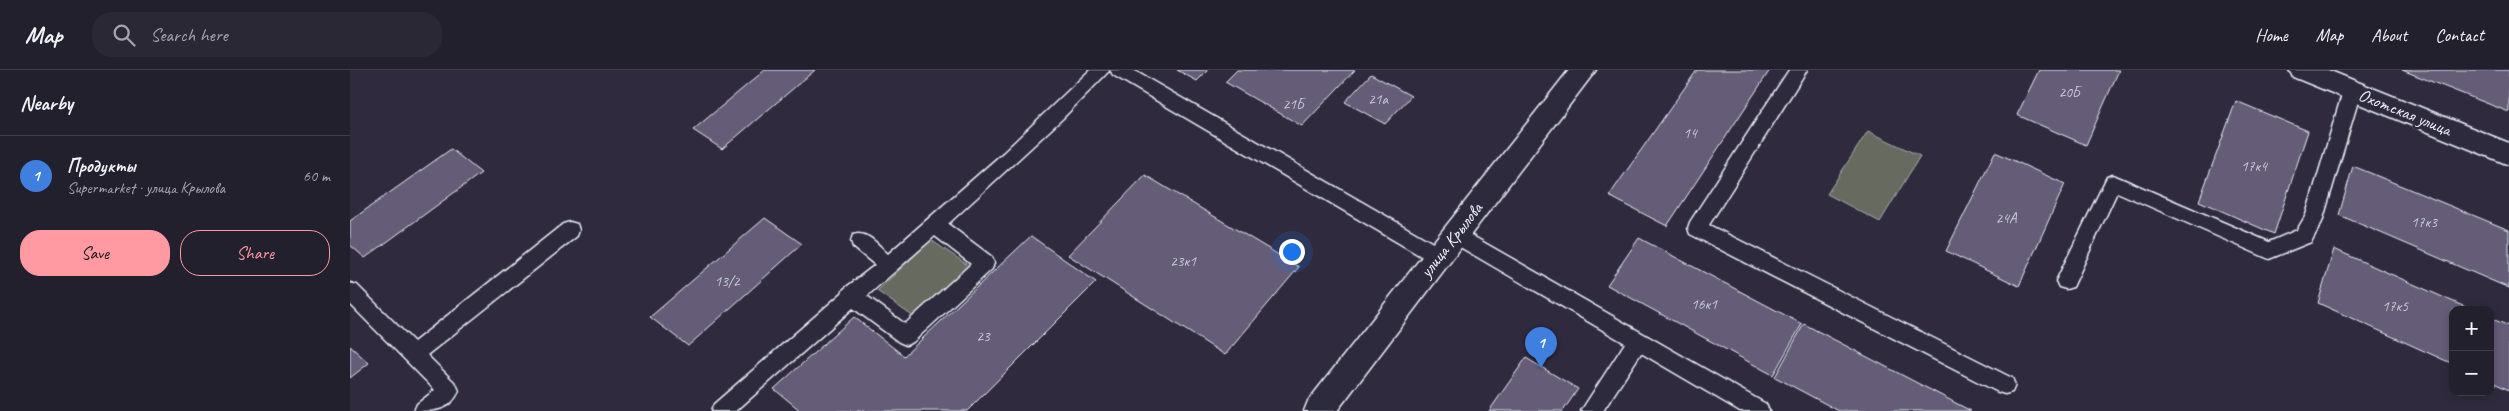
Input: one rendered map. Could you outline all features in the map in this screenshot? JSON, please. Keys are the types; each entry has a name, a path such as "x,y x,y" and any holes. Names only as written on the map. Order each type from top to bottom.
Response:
{"street":[{"name":"улица Крылова","path":"1319,411 1583,70"},
{"name":"Охотская улица","path":"2302,70 2509,154"}],"lane":[{"path":"721,411 852,295 935,225 1100,70"},
{"path":"1119,70 1438,256"},
{"path":"1798,70 1698,228 2005,385"},
{"path":"2066,281 2113,182 2269,251 2304,236 2315,217 2352,91"},
{"path":"852,295 906,336 985,263 935,225"},
{"path":"413,354 570,230"},
{"path":"1455,234 1637,342 1759,411"},
{"path":"860,241 888,265"},
{"path":"350,291 449,391 424,411"},
{"path":"1591,411 1637,342"}],"green space":[{"path":"1868,131 1920,156 1880,222 1827,194"},
{"path":"931,240 969,266 915,318 877,291"}],"building":[{"path":"765,70 815,70 722,149 693,130"},
{"path":"1177,70 1208,70 1197,81"},
{"path":"1237,70 1355,70 1302,126 1225,82"},
{"path":"1697,70 1770,70 1667,226 1609,196"},
{"path":"2039,70 2119,70 2086,145 2017,115"},
{"path":"2402,70 2509,70 2509,112"},
{"path":"1371,74 1411,96 1385,124 1345,102"},
{"path":"2236,101 2308,131 2274,234 2199,201"},
{"path":"451,149 481,173 365,258 350,245 350,221"},
{"path":"1995,152 2065,184 2019,286 1946,251"},
{"path":"2353,166 2509,230 2509,288 2339,215"},
{"path":"1145,175 1299,267 1225,355 1068,255"},
{"path":"765,218 802,244 688,346 650,317"},
{"path":"1031,236 1096,282 967,411 801,411 774,389 854,317 904,356"},
{"path":"1639,238 1802,324 1773,375 1607,285"},
{"path":"2334,249 2463,306 2449,306 2449,362 2318,303"},
{"path":"2494,320 2509,326 2509,390 2494,383"},
{"path":"1804,324 1971,411 1839,411 1775,377"},
{"path":"350,346 369,363 350,378"},
{"path":"1526,358 1578,389 1563,411 1489,411"}],"place":[{"name":"Продукты","path":"1541,368"}]}
